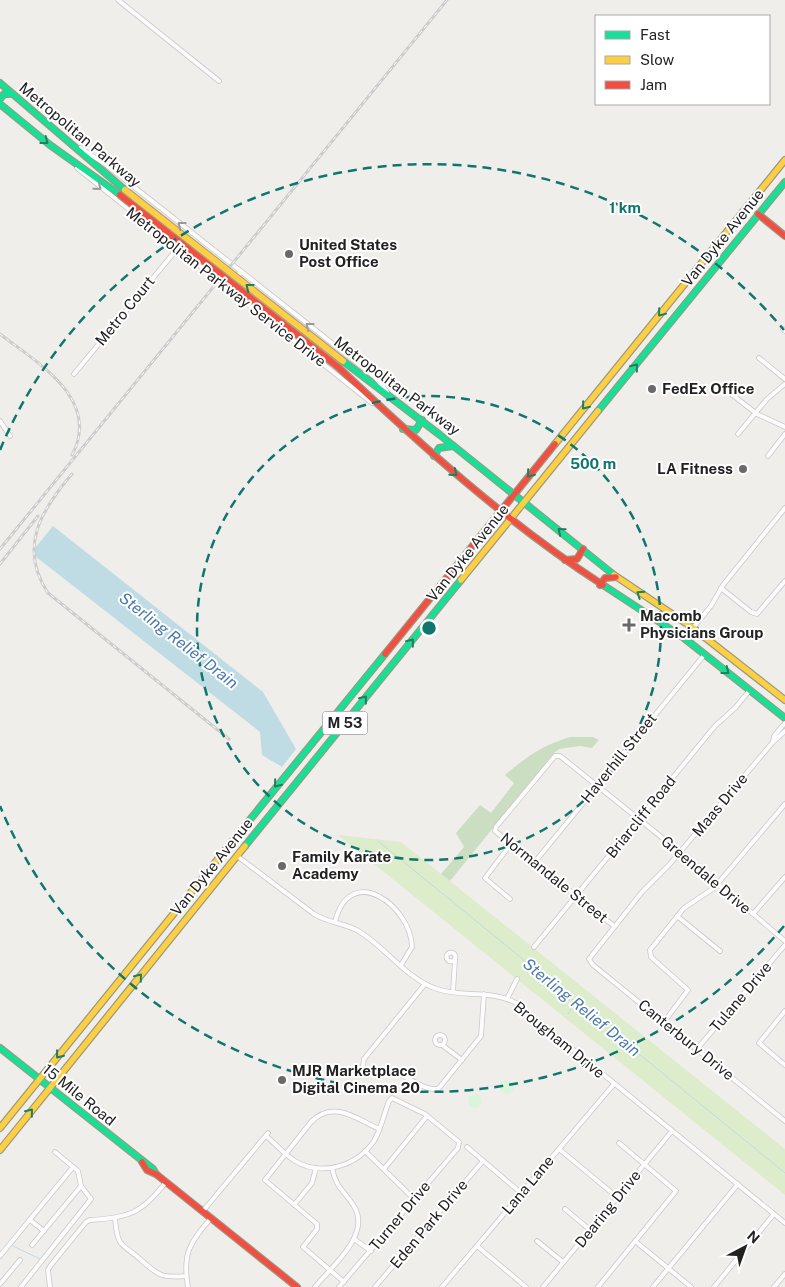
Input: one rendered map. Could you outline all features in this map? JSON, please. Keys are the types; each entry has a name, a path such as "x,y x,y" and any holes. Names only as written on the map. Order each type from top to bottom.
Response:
{"main road":[{"name":"Metropolitan Parkway","path":"0,83 68,141 123,192 338,367 434,456 564,560 676,633 785,718"},
{"path":"0,99 4,94 12,94"},
{"name":"Metropolitan Parkway","path":"0,104 62,154 123,192 342,361 422,420 617,577 694,628 783,699"},
{"name":"Van Dyke Avenue","path":"0,1128 294,763 515,494 785,160"},
{"path":"767,182 767,191 772,197"},
{"name":"Van Dyke Avenue","path":"0,1150 300,777 785,182"},
{"path":"758,214 785,236"},
{"path":"695,272 695,280 701,285"},
{"path":"676,294 682,300 682,308"},
{"path":"616,368 614,378 621,383"},
{"path":"403,429 416,430 422,420"},
{"path":"569,426 575,431 575,440"},
{"path":"434,456 442,446 454,446"},
{"path":"564,560 577,559 583,549"},
{"path":"600,585 607,577 617,577"},
{"path":"442,582 440,594 446,599"},
{"path":"421,608 428,614 427,623"},
{"path":"654,619 662,617 666,611"},
{"path":"676,633 678,627 686,624"},
{"path":"383,655 381,664 387,672"},
{"path":"770,705 773,699 783,699"},
{"path":"319,733 318,743 324,748"},
{"path":"294,763 300,767 300,777"},
{"path":"218,858 218,868 224,872"},
{"path":"195,886 201,890 202,899"},
{"path":"118,982 118,990 124,995"},
{"path":"98,1006 105,1012 104,1020"},
{"name":"15 Mile Road","path":"0,1048 142,1162 151,1167 156,1174 297,1287"}],"street":[{"path":"118,0 219,81"},
{"name":"Metropolitan Parkway Service Drive","path":"68,141 105,164 375,377 390,396"},
{"name":"Metropolitan Parkway Service Drive","path":"62,154 93,183 392,418"},
{"name":"Metro Court","path":"74,374 177,248"},
{"path":"207,272 212,271 220,262 220,256"},
{"path":"228,289 229,284 237,274 242,273"},
{"path":"759,358 785,379"},
{"path":"738,434 767,399 785,384"},
{"path":"730,393 755,413 785,427"},
{"path":"0,421 10,436"},
{"path":"768,456 785,434"},
{"path":"694,628 711,606 721,588 785,508"},
{"path":"721,588 751,612 757,614 785,582"},
{"name":"Haverhill Street","path":"534,863 705,654"},
{"name":"Briarcliff Road","path":"534,947 720,720 735,708 750,690"},
{"name":"Maas Drive","path":"773,742 774,736 785,723"},
{"name":"Maas Drive","path":"590,959 647,886 680,852 773,742 785,731"},
{"name":"Greendale Drive","path":"495,830 556,755 680,852 785,941"},
{"path":"664,1022 688,990 652,958 649,952 688,904 706,894 718,884 785,804"},
{"name":"Normandale Street","path":"495,830 614,926"},
{"path":"510,899 485,878 511,844"},
{"name":"Brougham Drive","path":"237,856 308,910 323,919 358,930 425,984 438,990 484,994 507,999 785,1223"},
{"path":"753,914 785,877"},
{"path":"335,922 341,907 349,896 362,891 375,895 400,914 407,925 412,947 401,964"},
{"path":"677,916 720,951"},
{"name":"Tulane Drive","path":"697,1049 785,945"},
{"name":"Canterbury Drive","path":"590,959 593,965 785,1120"},
{"path":"453,962 453,992"},
{"path":"507,999 517,979"},
{"path":"425,984 366,1056 363,1066 373,1073 399,1074 434,1090 439,1088 481,1036 484,994"},
{"path":"785,1011 759,1042 785,1065"},
{"path":"444,1045 462,1060"},
{"name":"Lana Lane","path":"442,1287 614,1084"},
{"path":"203,1211 267,1134 285,1154 298,1163 316,1168 332,1168 347,1164 366,1151 379,1129 391,1098 398,1099 428,1116 384,1169"},
{"path":"344,1282 303,1247 318,1226 265,1181 311,1122 325,1112 343,1112 379,1129"},
{"name":"Turner Drive","path":"340,1287 460,1144 428,1116"},
{"name":"Dearing Drive","path":"543,1287 672,1131"},
{"path":"598,1287 676,1191 619,1143"},
{"path":"467,1147 521,1193"},
{"path":"559,1149 617,1197"},
{"path":"366,1151 414,1199"},
{"path":"32,1245 80,1186 79,1174 56,1152"},
{"name":"Eden Park Drive","path":"375,1287 482,1160"},
{"path":"0,1256 73,1167"},
{"path":"294,1205 312,1183 316,1168"},
{"path":"315,1287 354,1239 358,1226 356,1212 336,1184 332,1168"},
{"path":"50,1287 48,1273 51,1265 86,1222 90,1220 115,1219 129,1215 144,1206 166,1182"},
{"path":"653,1287 738,1184"},
{"path":"21,1287 91,1201 89,1194 80,1186"},
{"path":"564,1209 590,1230"},
{"path":"714,1287 774,1214"},
{"path":"188,1287 186,1259 189,1248 211,1218"},
{"path":"115,1219 117,1235 122,1246 155,1273 169,1278 186,1276"},
{"path":"30,1220 44,1231"},
{"path":"354,1239 371,1251"},
{"path":"537,1241 564,1262"},
{"path":"635,1241 691,1287"},
{"path":"477,1246 526,1287"},
{"path":"1,1286 20,1260"},
{"path":"774,1287 785,1274"}],"green space":[{"path":"570,737 593,737 599,740 592,748 580,746 559,749 553,754 450,881 441,874 464,847 456,833 480,805 491,813 514,783 505,775 535,752"},
{"name":"Sterling Relief Drain","path":"338,835 401,842 785,1149 785,1195"},
{"path":"504,1080 510,1080 514,1087 510,1094 504,1094 500,1090 500,1084"},
{"path":"472,1094 478,1094 482,1101 478,1108 472,1108 468,1104 468,1098"}],"water":[{"path":"53,526 263,692 296,749 282,767 262,755 260,732 35,556 35,548"}],"waterway":[{"name":"Sterling Relief Drain","path":"378,841 785,1173"},
{"path":"568,1014 575,1003"},
{"path":"13,1246 40,1259"}],"railway":[{"path":"0,549 447,0"},
{"path":"0,334 47,370 72,399 78,416 79,435 72,455"},
{"path":"72,474 51,501 37,530 34,545 35,560 39,576 48,593 229,739"},
{"path":"0,564 38,516"}],"traffic: fast":[{"path":"0,83 125,190"},
{"path":"0,99 4,94 12,94"},
{"path":"0,104 50,145 120,195"},
{"path":"598,411 785,182"},
{"path":"343,361 440,435 614,575"},
{"path":"403,429 416,430 422,420"},
{"path":"434,456 439,448 453,446"},
{"path":"245,846 461,580"},
{"path":"603,585 684,638 785,718"},
{"path":"235,838 385,654"},
{"path":"0,1048 153,1169 156,1174"}],"traffic: slow":[{"path":"555,444 785,160"},
{"path":"125,190 343,361"},
{"path":"461,580 598,411"},
{"path":"614,575 693,628 785,700"},
{"path":"0,1128 235,838"},
{"path":"0,1150 245,846"}],"traffic: jam":[{"path":"120,195 338,367"},
{"path":"758,214 785,236"},
{"path":"338,367 466,482 533,536 603,585"},
{"path":"385,654 555,444"},
{"path":"565,560 577,559 583,549"},
{"path":"600,585 605,578 616,577"},
{"path":"142,1162 147,1170 156,1174 297,1287"}],"place":[{"name":"United States Post Office","path":"289,254"},
{"name":"FedEx Office","path":"652,389"},
{"name":"LA Fitness","path":"743,469"},
{"name":"Macomb Physicians Group","path":"629,625"},
{"name":"Family Karate Academy","path":"282,866"},
{"name":"MJR Marketplace Digital Cinema 20","path":"282,1080"}]}
